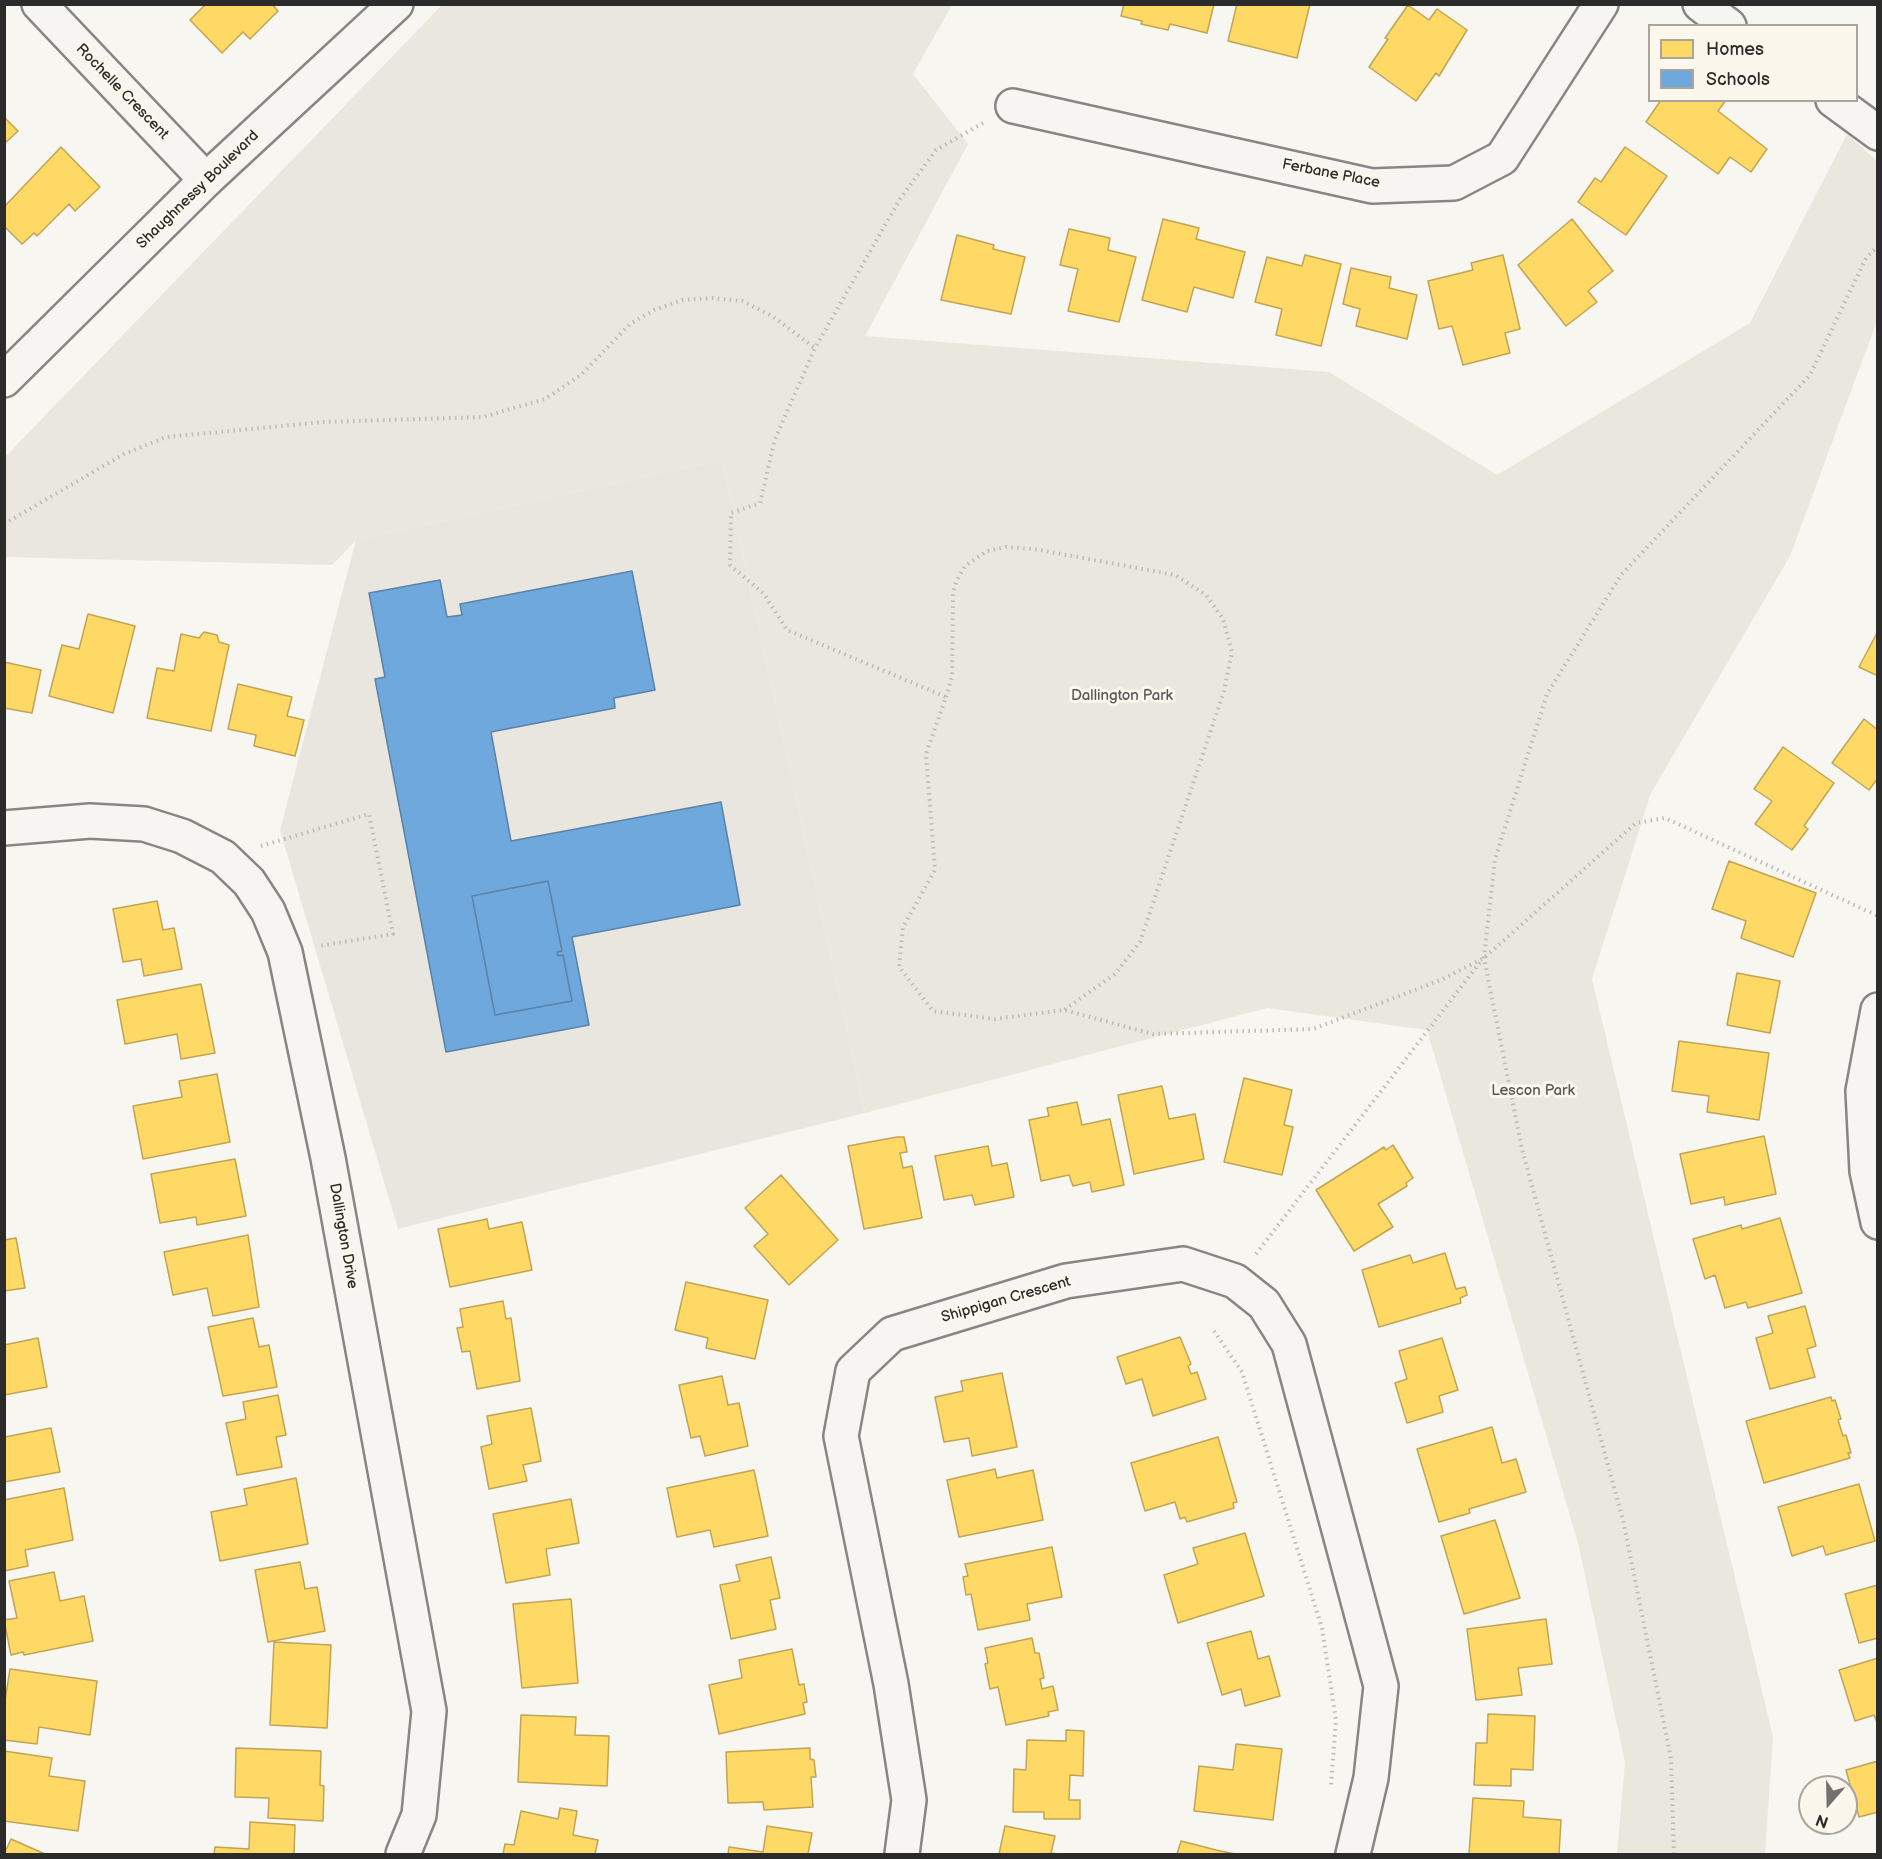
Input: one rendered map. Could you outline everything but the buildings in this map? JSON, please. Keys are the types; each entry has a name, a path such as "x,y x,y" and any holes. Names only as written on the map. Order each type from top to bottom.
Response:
{"street":[{"name":"Rochelle Crescent","path":"39,4 206,180"},
{"name":"Shaughnessy Boulevard","path":"4,380 206,180 396,4"},
{"name":"Ferbane Place","path":"1013,106 1372,186 1454,183 1502,158 1601,4"},
{"path":"1700,4 1726,24"},
{"path":"1836,102 1878,133"},
{"name":"Dallington Drive","path":"4,828 90,821 144,824 182,836 223,857 249,882 268,911 285,951 331,1170 429,1711 419,1815 403,1854"},
{"path":"1878,1010 1863,1091 1867,1171 1878,1222"},
{"name":"Shippigan Crescent","path":"902,1854 909,1800 891,1683 841,1436 853,1371 892,1334 1066,1281 1183,1264 1235,1281 1264,1304 1289,1344 1381,1686 1371,1778 1353,1854"}],"path":[{"path":"946,697 787,630 764,594 730,565 731,513 760,503 775,439 815,348 900,199 936,150 1013,106"},
{"path":"1674,1854 1671,1759 1623,1520 1522,1149 1484,958 1495,859 1547,694 1621,575 1810,375 1866,258 1878,246"},
{"path":"4,524 124,454 166,437 324,422 483,417 545,399 581,375 630,324 654,310 682,300 712,298 742,301 772,316 815,348"},
{"path":"1064,1010 1115,974 1140,942 1224,691 1232,652 1223,619 1206,595 1175,575 1034,549 1006,547 987,551 965,566 953,592 952,678 926,754 935,870 903,927 899,967 933,1011 995,1019 1064,1010 1153,1034 1313,1029 1441,980 1484,958"},
{"path":"223,857 369,814 393,934 285,951"},
{"path":"1235,1281 1484,958 1636,823 1665,818 1878,916"},
{"path":"1214,1331 1242,1372 1322,1628 1336,1720 1330,1789"}],"shaded area":[{"path":"722,460 865,1113 398,1229 280,830 356,540"}],"green space":[{"name":"Dallington Park","path":"442,5 952,5 913,74 968,144 865,336 1329,372 1497,475 1750,323 1847,134 1877,161 1877,321 1790,556 1651,793 1592,979 1773,1737 1765,1854 1617,1854 1625,1762 1578,1543 1427,1030 1267,1008 865,1113 722,460 356,540 332,565 5,557 5,457"}],"park label":[{"name":"Lescon Park","path":"1533,1091"}]}
